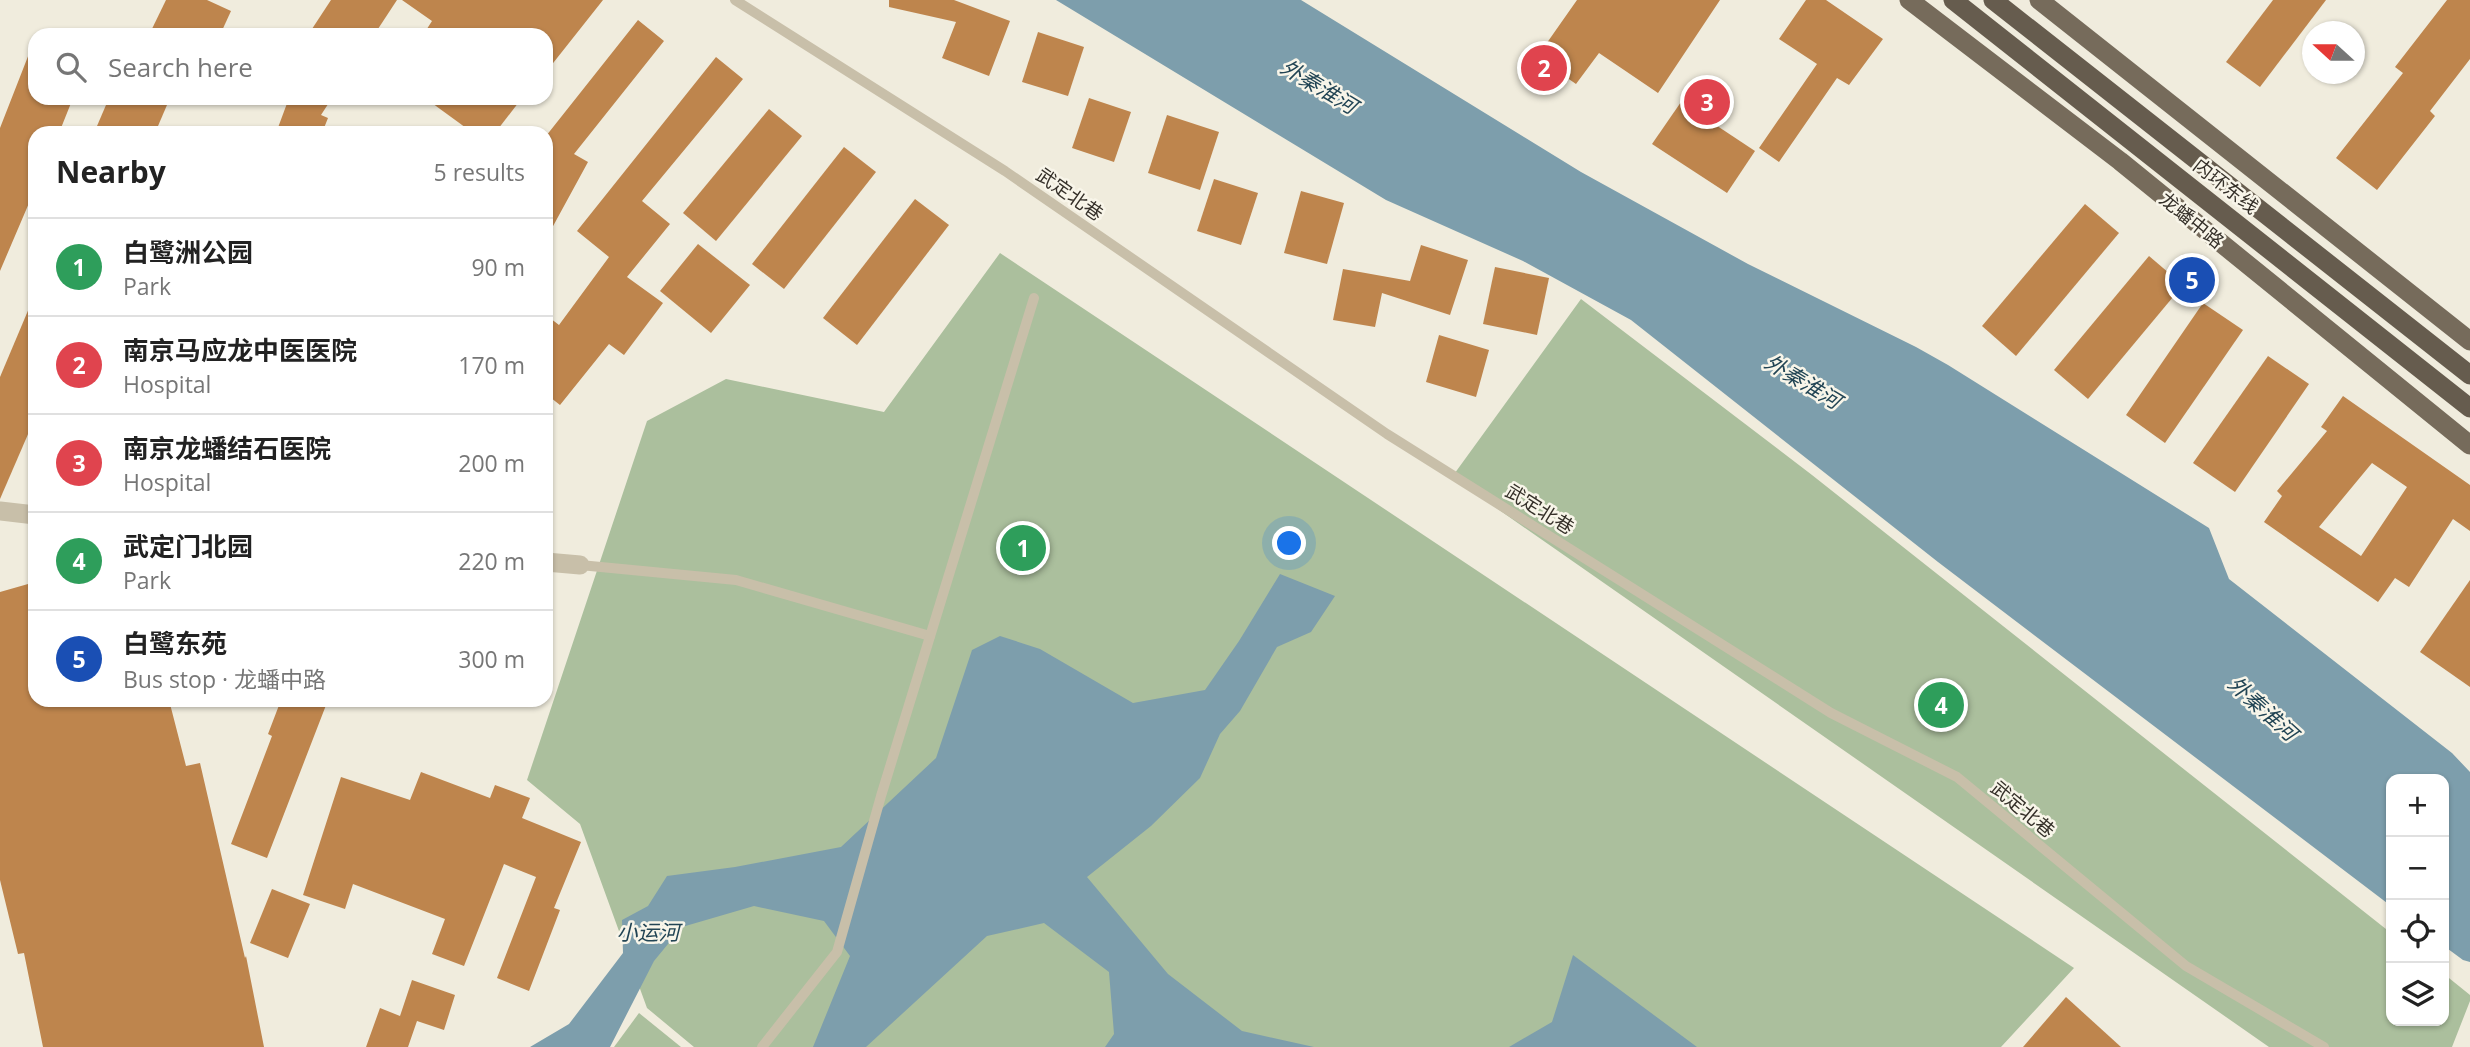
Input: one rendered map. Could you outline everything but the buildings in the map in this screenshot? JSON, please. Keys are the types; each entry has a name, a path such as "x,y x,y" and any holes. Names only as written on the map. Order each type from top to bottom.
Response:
{"highway":[{"name":"内环东线","path":"1953,0 2470,408"},
{"name":"内环东线","path":"1993,0 2470,375"}],"main road":[{"name":"龙蟠中路","path":"1909,0 2120,161 2470,444"},
{"path":"2039,0 2470,341"}],"street":[{"path":"0,511 28,514"},
{"path":"553,563 580,565"}],"lane":[{"name":"武定北巷","path":"735,0 1005,171 1387,433 1831,713 1957,777 2186,966 2324,1047"},
{"path":"762,1047 837,952 881,796 1034,298"},
{"path":"580,565 736,580 930,636"}],"green space":[{"path":"1000,253 2074,968 2001,1047 694,1047 647,1008 580,824 527,780 647,421 726,379 884,412"},
{"path":"1581,299 1812,475 2386,929 2386,1026 2449,1026 2449,978 2470,995 2452,1047 2269,1047 1452,477"},
{"path":"639,1013 681,1047 614,1047"}],"water":[{"name":"外秦淮河","path":"1056,0 1301,0 1581,172 1748,264 1948,365 2209,528 2229,579 2452,753 2470,772 2470,962 2449,950 2449,774 2386,774 2386,902 1938,562 1631,320 1523,261 1386,200"},
{"name":"小运河","path":"1280,574 1335,596 1311,632 1277,647 1240,711 1220,734 1200,778 1151,826 1087,877 1168,974 1242,1031 1314,1047 1105,1047 1114,1034 1109,972 1044,923 987,936 866,1047 813,1047 850,956 824,921 754,906 682,927 654,961 610,1047 530,1047 569,1024 623,953 622,920 648,906 667,876 735,867 841,847 936,758 972,650 1000,636 1040,649 1133,703 1205,690"},
{"path":"1573,955 1697,1047 1509,1047 1552,1022"}],"place":[{"name":"南京马应龙中医医院","path":"1544,68"},
{"name":"南京龙蟠结石医院","path":"1707,102"},
{"name":"白鹭东苑","path":"2192,280"},
{"name":"白鹭洲公园","path":"1023,548"},
{"name":"武定门北园","path":"1941,705"}]}
